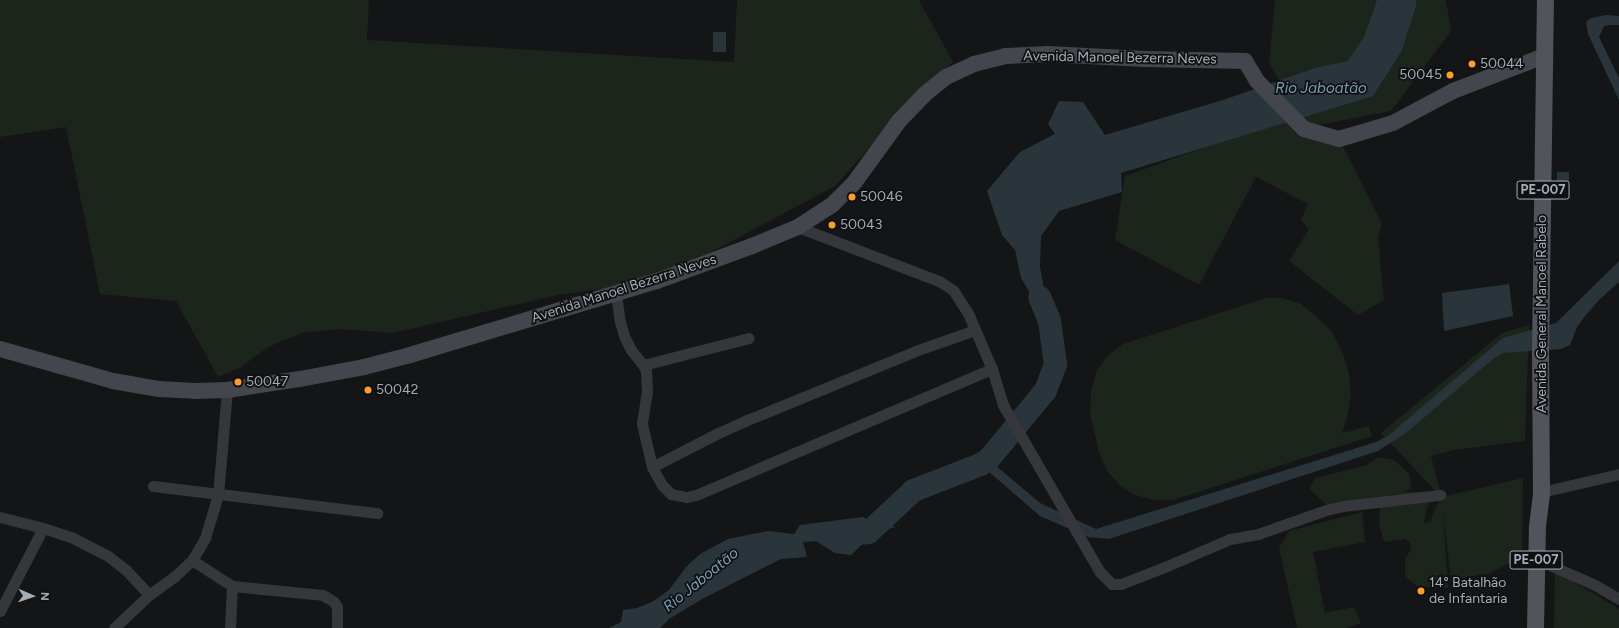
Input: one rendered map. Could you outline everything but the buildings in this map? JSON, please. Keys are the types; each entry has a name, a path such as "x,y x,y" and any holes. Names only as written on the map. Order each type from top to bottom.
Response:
{"main road":[{"name":"Avenida General Manoel Rabelo","path":"1535,628 1537,526 1541,492 1540,354 1545,0"}],"street":[{"name":"Avenida Manoel Bezerra Neves","path":"0,349 121,383 159,389 227,390 300,379 364,367 616,294 657,281 752,246 798,227 832,204 854,183 899,121 925,94 946,77 974,64 1005,56 1048,54 1145,59 1245,61 1257,81 1304,129 1339,139 1393,123 1453,92 1544,56"},
{"path":"798,227 939,281 953,290 961,300 992,369 1003,405 1032,452 1088,553 1100,572 1112,584 1121,584 1230,539 1258,534 1326,510 1343,506 1440,495"},
{"path":"616,294 620,322 625,338 631,350 646,371 647,391 642,424 652,467 662,485 671,494 687,497 696,495 992,369"},
{"path":"652,467 718,433 745,421 918,350 975,330"},
{"path":"643,365 749,338"},
{"path":"114,628 149,595 174,577 192,560 205,538 218,494 227,390"},
{"path":"1541,492 1619,474"},
{"path":"153,486 377,513"},
{"path":"0,517 71,537 108,556 126,570 149,595"},
{"path":"0,610 43,528"},
{"path":"1536,559 1595,585 1619,599"},
{"path":"192,560 232,586 323,595 334,602 337,607 337,628"},
{"path":"230,628 232,586"}],"shaded area":[{"path":"0,0 369,0 367,40 734,62 737,0 919,0 953,62 898,116 835,186 657,281 558,295 393,333 339,329 302,333 268,347 241,367 218,377 176,301 100,294 66,127 0,137"},
{"path":"1275,0 1446,0 1451,31 1391,111 1307,127 1269,63"},
{"path":"1297,122 1339,139 1382,223 1378,238 1384,300 1358,315 1289,261 1309,229 1301,220 1308,204 1256,177 1199,285 1115,240 1125,176 1270,124"},
{"path":"1266,298 1283,298 1301,304 1332,332 1343,353 1349,374 1351,395 1348,414 1342,433 1369,426 1372,436 1173,500 1154,500 1135,495 1120,485 1107,471 1099,453 1090,413 1091,392 1096,372 1107,356 1123,344"},
{"path":"1529,325 1525,441 1454,450 1431,456 1442,497 1523,478 1522,556 1491,573 1451,580 1443,511 1448,588 1418,587 1405,576 1405,559 1410,551 1411,544 1405,539 1384,542 1379,525 1380,508 1399,493 1382,499 1327,505 1309,489 1315,478 1367,465 1378,457 1394,460 1409,474 1411,489 1402,492 1422,492 1426,496 1428,504 1424,523 1431,521 1433,513 1441,497 1381,433 1502,333"},
{"path":"1362,512 1365,542 1313,552 1325,613 1354,607 1361,623 1346,628 1297,628 1279,548 1289,531"},
{"path":"1555,570 1619,609 1619,628 1554,628"}],"water":[{"path":"1377,0 1416,0 1416,6 1402,50 1373,96 1121,173 1122,192 1059,211 1041,236 1040,267 1051,328 1021,278 1015,250 1002,235 987,191 1020,152 1055,134 1048,124 1059,101 1083,102 1105,135 1223,100 1315,68 1348,61 1364,37"},
{"path":"1606,15 1619,16 1619,25 1604,26 1599,37 1619,78 1619,100 1588,34 1586,22 1591,18"},
{"path":"713,32 726,32 726,52 713,52"},
{"path":"1557,172 1569,172 1569,194 1557,194"},
{"path":"1619,261 1619,282 1600,299 1585,316 1577,327 1570,345 1561,349 1503,353 1493,359 1407,432 1378,451 1109,539 1088,537 1040,516 980,464 988,459 1040,503 1096,529 1376,442 1389,435 1503,338 1556,323"},
{"path":"1509,284 1513,316 1444,331 1442,293"},
{"path":"863,517 870,521 896,527 875,532 851,555 835,553 816,541 803,542 807,557 781,559 702,599 669,619 660,628 609,628 621,622 623,610 637,608 652,602 669,590 686,567 700,554 728,539 768,531 794,534 800,525"}],"waterway":[{"name":"Rio Jaboatão","path":"850,534 868,532 913,490 980,464 988,459 1045,390 1055,364 1049,320 1039,297"}],"place":[{"name":"50044","path":"1472,64"},
{"name":"50045","path":"1450,75"},
{"name":"50046","path":"852,197"},
{"name":"50043","path":"832,225"},
{"name":"50047","path":"238,382"},
{"name":"50042","path":"368,390"},
{"name":"14° Batalhão de Infantaria","path":"1421,591"}]}
